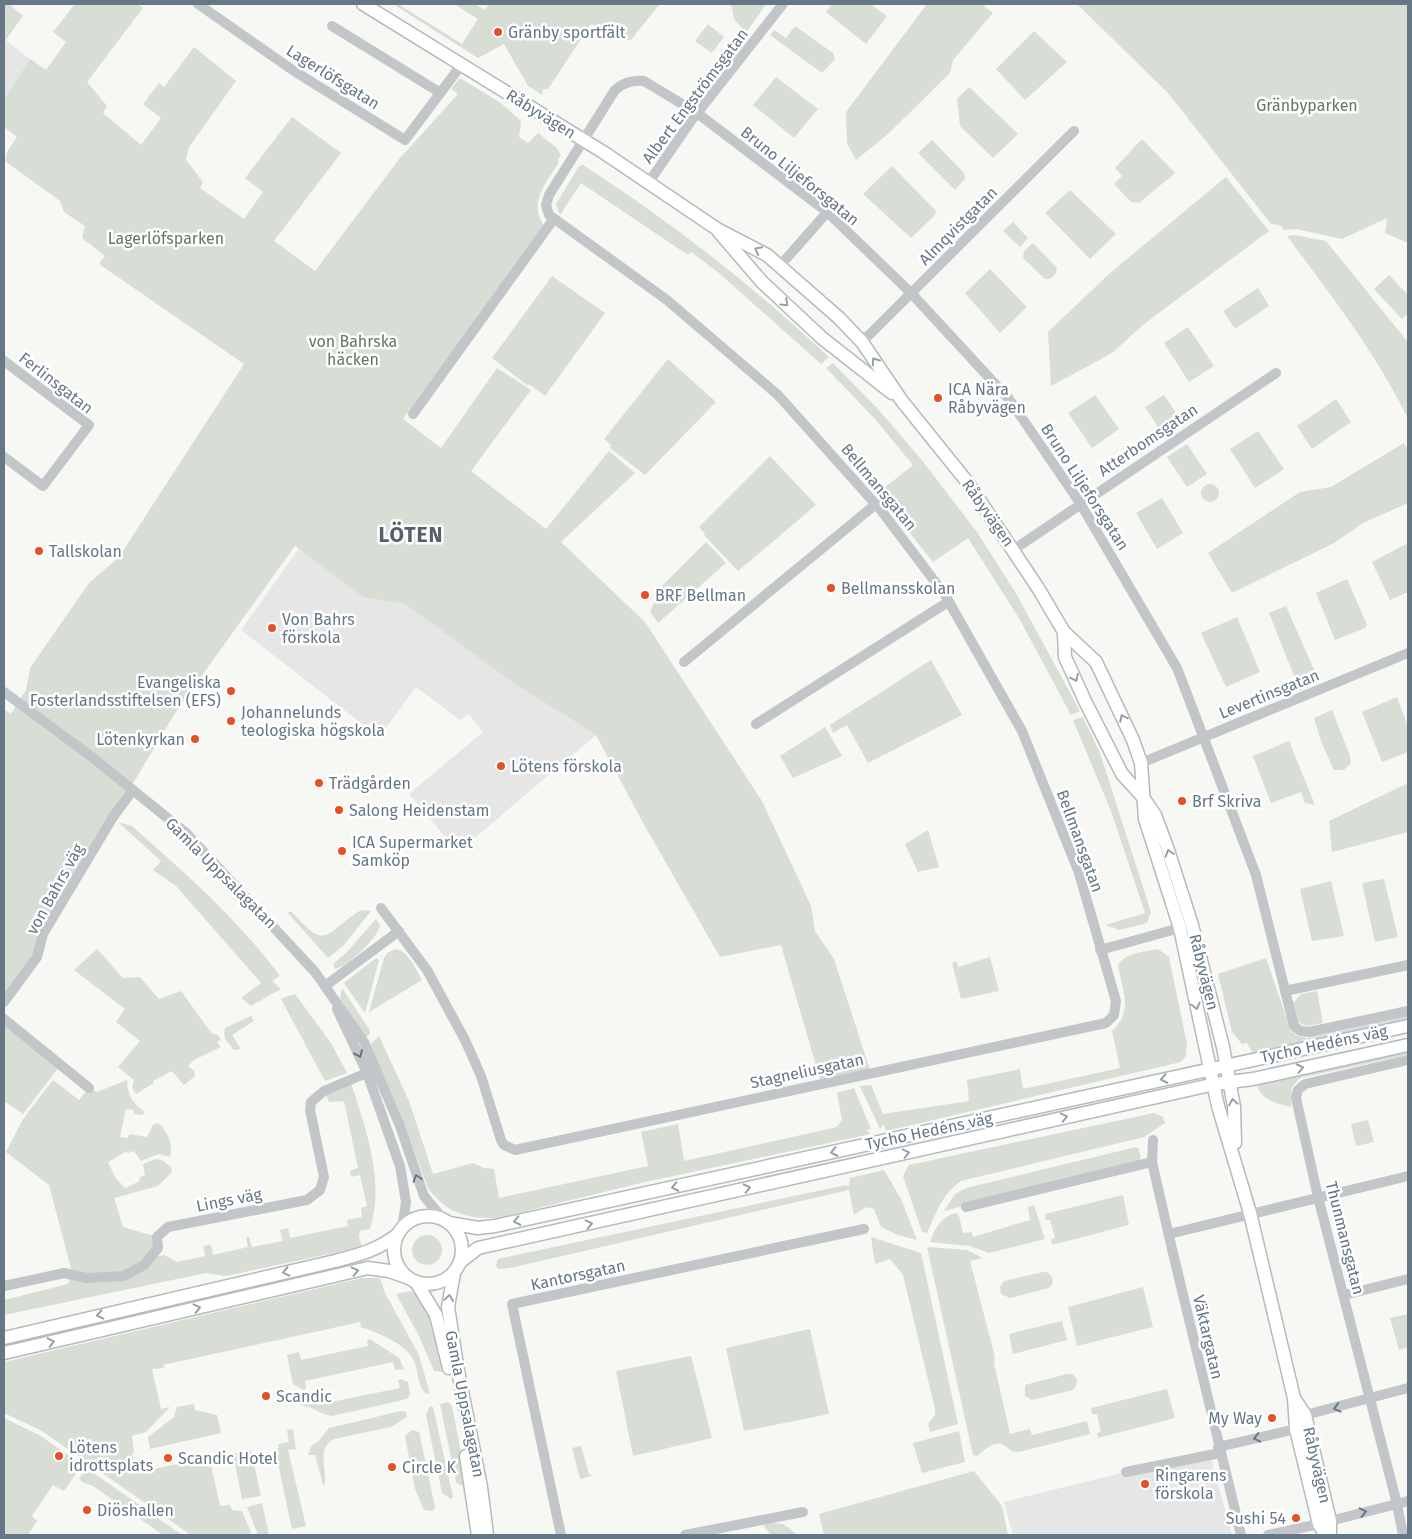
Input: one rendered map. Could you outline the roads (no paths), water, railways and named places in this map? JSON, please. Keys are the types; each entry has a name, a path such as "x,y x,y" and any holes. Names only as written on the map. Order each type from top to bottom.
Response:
{"main road":[{"name":"Råbyvägen","path":"363,4 583,140 649,182 717,229 768,254 839,318 862,342 902,401 968,483 1013,550 1064,632 1096,662 1133,740 1141,763 1142,796"},
{"name":"Råbyvägen","path":"717,229 753,273 822,338 902,401"},
{"name":"Råbyvägen","path":"1064,632 1065,657 1085,701 1122,774 1142,796 1155,815 1226,1065 1234,1107 1235,1158"},
{"name":"Råbyvägen","path":"1186,926 1218,1106 1250,1213 1294,1398 1296,1429 1325,1526 1330,1535"},
{"name":"Tycho Hedéns väg","path":"446,1221 478,1228 495,1226 1408,1026"},
{"name":"Tycho Hedéns väg","path":"457,1268 478,1248 1215,1084 1253,1079 1408,1045"},
{"path":"4,1338 369,1252 383,1246 408,1222 425,1216 446,1221 457,1231 461,1241 457,1268 439,1283 428,1284 389,1271 368,1268 4,1354"},
{"path":"399,1231 394,1246 394,1257 398,1268 411,1279"},
{"name":"Gamla Uppsalagatan","path":"457,1268 448,1307 458,1371 481,1487 486,1535"},
{"name":"Gamla Uppsalagatan","path":"411,1279 436,1315 445,1350 472,1488 478,1535"},
{"name":"Råbyvägen","path":"1294,1398 1305,1415 1325,1526"}],"street":[{"name":"Lagerlöfsgatan","path":"198,4 294,71 406,140 439,92 462,64"},
{"name":"Albert Engströmsgatan","path":"649,182 698,113 783,4"},
{"path":"332,26 439,92"},
{"name":"Bruno Liljeforsgatan","path":"583,140 615,90 631,81 644,81 698,113 826,211 912,293 1009,399 1080,503 1177,668 1256,875 1294,1026 1300,1031 1309,1032 1408,1011"},
{"name":"Almqvistgatan","path":"862,342 1074,131"},
{"path":"412,414 553,220 546,210 547,200 583,140"},
{"path":"784,260 823,217"},
{"name":"Bellmansgatan","path":"553,220 667,300 778,395 876,504 948,602 1022,730 1079,873 1116,1001 1114,1015 1106,1023"},
{"name":"Ferlinsgatan","path":"4,361 89,425 42,486 4,457"},
{"name":"Atterbomsgatan","path":"1013,550 1080,503 1276,373"},
{"path":"684,662 876,504"},
{"path":"756,724 948,602"},
{"name":"Levertinsgatan","path":"1141,763 1408,653"},
{"name":"Gamla Uppsalagatan","path":"4,692 133,790 186,833 281,933 357,1029 372,1071 400,1166 406,1202 399,1231"},
{"name":"von Bahrs väg","path":"4,1002 38,958 43,934 113,817 133,790"},
{"path":"328,990 399,931 381,908"},
{"path":"1100,950 1186,926"},
{"name":"Stagneliusgatan","path":"399,931 436,985 480,1076 501,1140 504,1145 515,1150 1106,1023"},
{"path":"1285,991 1408,964"},
{"path":"4,1019 89,1088"},
{"name":"Thunmansgatan","path":"1403,1535 1397,1504 1318,1197 1296,1098 1298,1090 1305,1084 1408,1060"},
{"name":"Gamla Uppsalagatan","path":"372,1071 400,1126 424,1196 446,1221"},
{"name":"Lings väg","path":"4,1286 64,1273 87,1278 124,1276 148,1261 158,1248 157,1237 168,1227 281,1206 315,1196 323,1186 324,1177 310,1104 324,1091 372,1071"},
{"name":"Väktargatan","path":"1153,1140 1152,1162 1219,1450 1241,1535"},
{"path":"966,1207 1152,1162"},
{"path":"1169,1234 1408,1176"},
{"name":"Kantorsgatan","path":"561,1535 512,1304 864,1229"},
{"path":"1344,1294 1408,1279"},
{"path":"1305,1415 1408,1388"},
{"path":"1126,1472 1296,1429"},
{"path":"1268,1535 1325,1526 1408,1501"},
{"path":"684,1535 803,1512"}],"place":[{"name":"Gränby sportfält","path":"498,32"},
{"name":"ICA Nära Råbyvägen","path":"938,398"},
{"name":"Tallskolan","path":"39,551"},
{"name":"Bellmansskolan","path":"831,588"},
{"name":"BRF Bellman","path":"645,595"},
{"name":"Von Bahrs förskola","path":"272,628"},
{"name":"Evangeliska Fosterlandsstiftelsen (EFS)","path":"231,691"},
{"name":"Johannelunds teologiska högskola","path":"231,721"},
{"name":"Lötenkyrkan","path":"195,739"},
{"name":"Lötens förskola","path":"501,766"},
{"name":"Trädgården","path":"319,783"},
{"name":"Brf Skriva","path":"1182,801"},
{"name":"Salong Heidenstam","path":"339,810"},
{"name":"ICA Supermarket Samköp","path":"342,851"},
{"name":"Scandic","path":"266,1396"},
{"name":"My Way","path":"1272,1418"},
{"name":"Lötens idrottsplats","path":"59,1456"},
{"name":"Scandic Hotel","path":"168,1458"},
{"name":"Circle K","path":"392,1467"},
{"name":"Ringarens förskola","path":"1145,1484"},
{"name":"Diöshallen","path":"87,1510"},
{"name":"Sushi 54","path":"1296,1518"}],"district":[{"name":"LÖTEN","path":"411,535"}],"park label":[{"name":"Gränbyparken","path":"1307,105"},
{"name":"Lagerlöfsparken","path":"166,238"},
{"name":"von Bahrska häcken","path":"353,350"}]}
